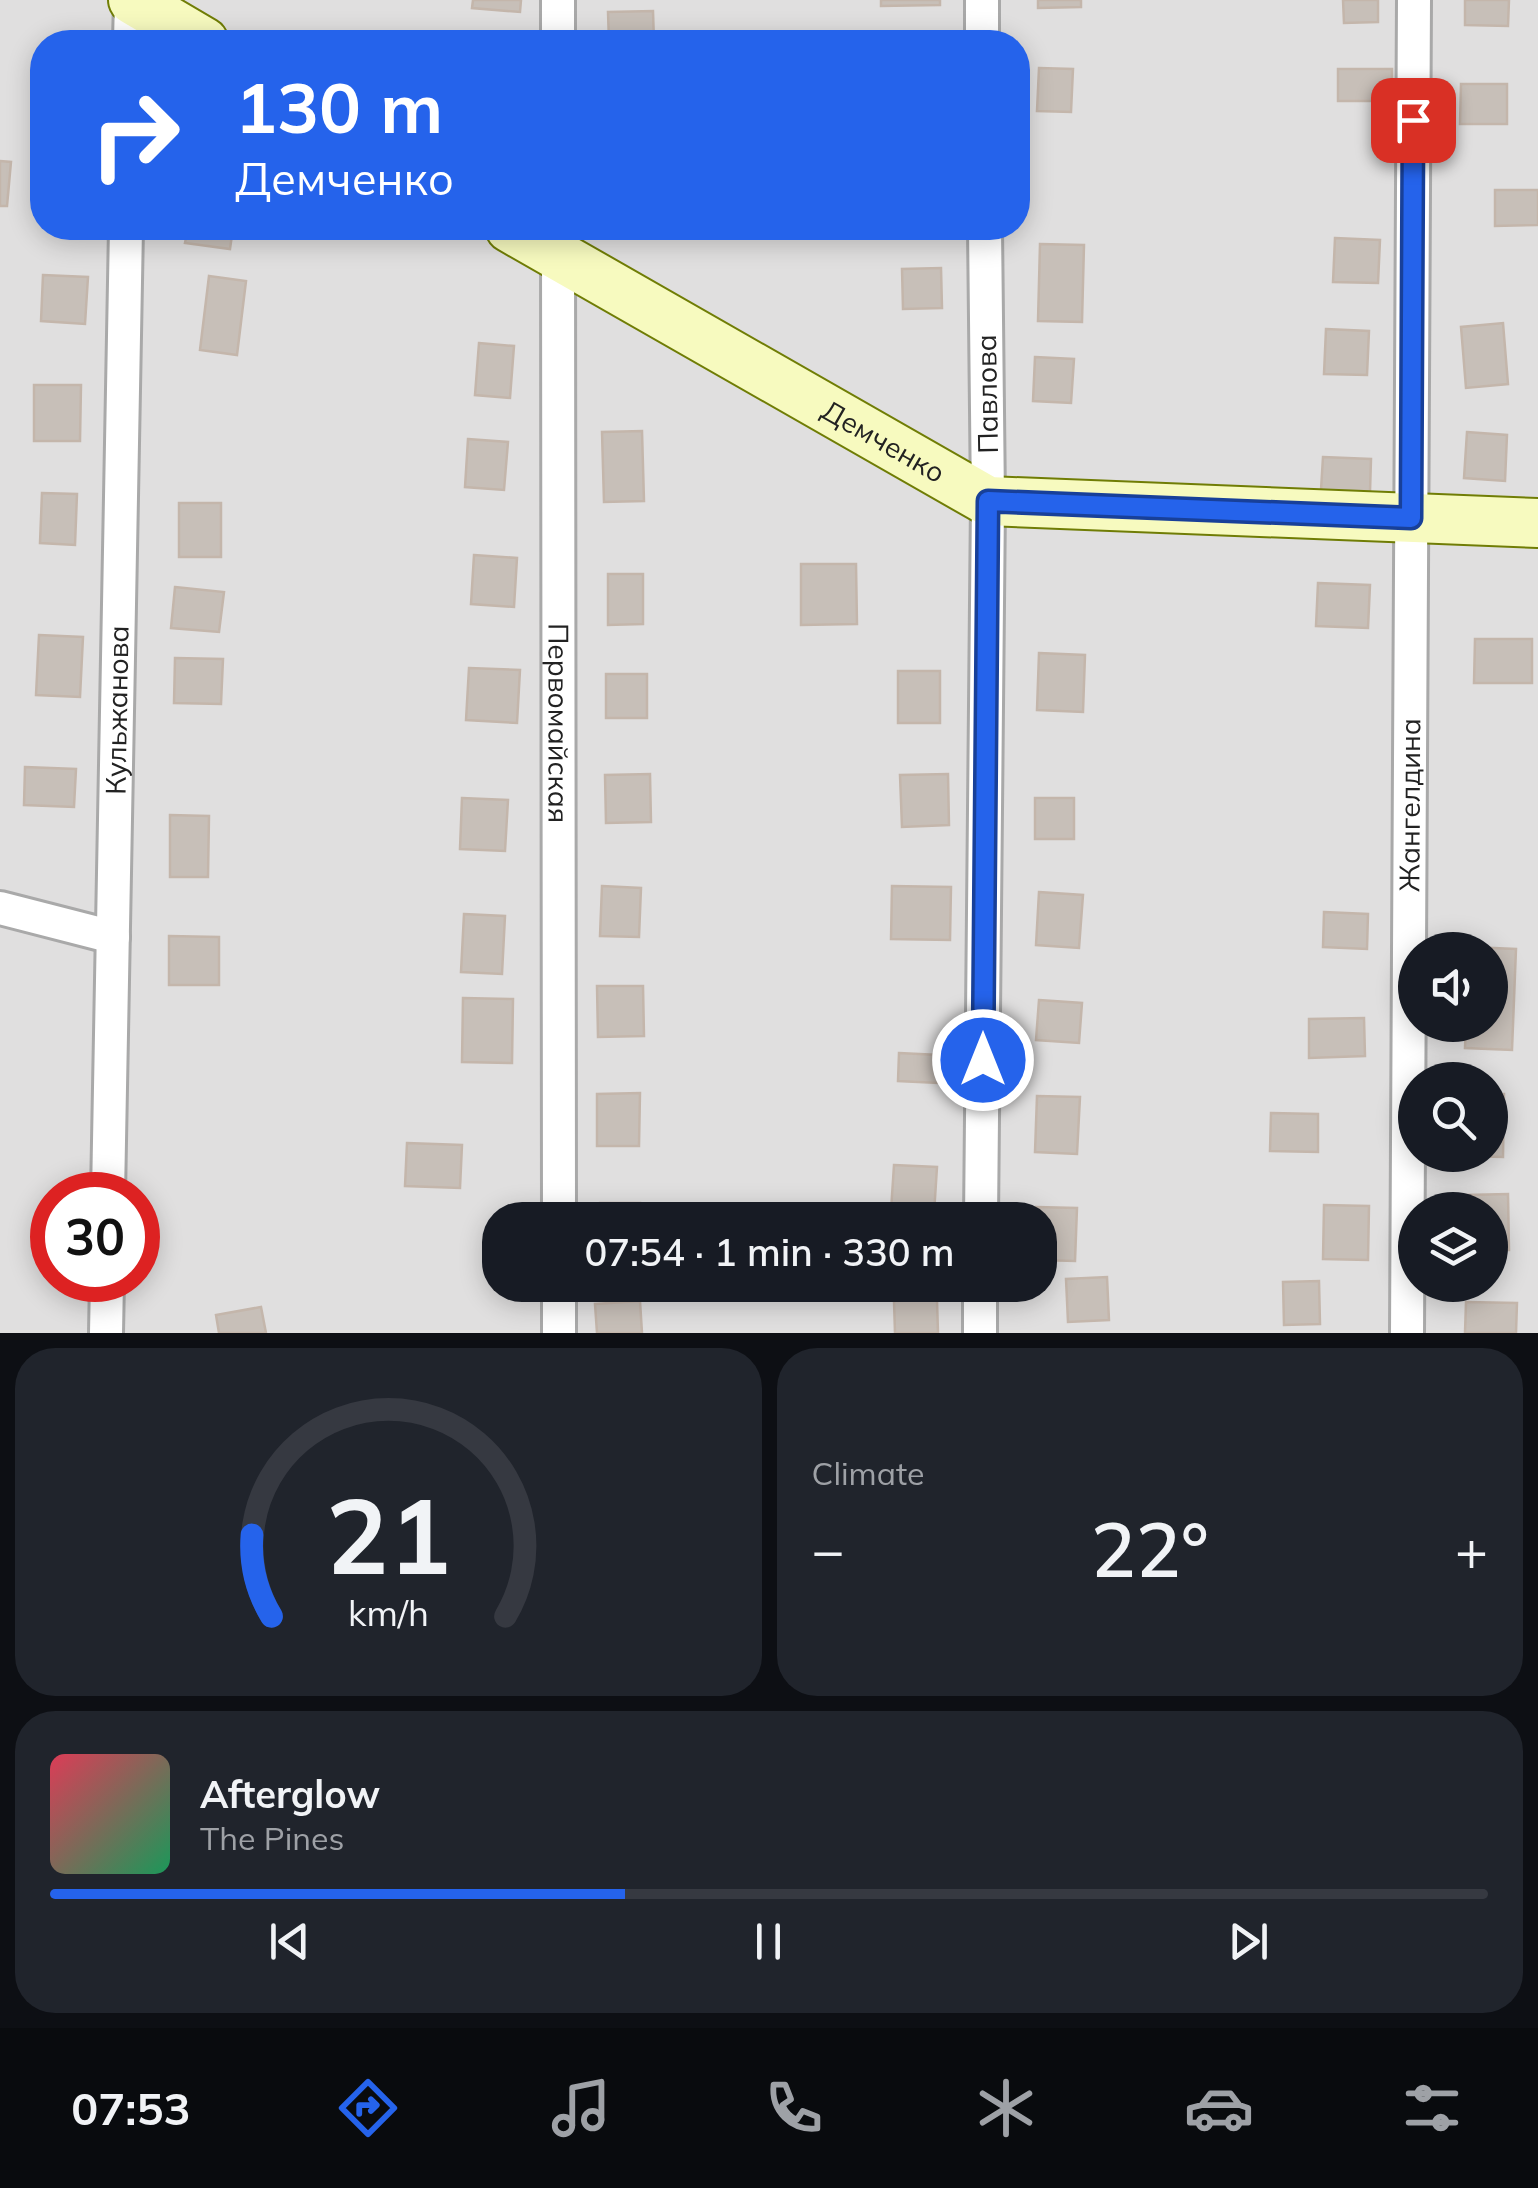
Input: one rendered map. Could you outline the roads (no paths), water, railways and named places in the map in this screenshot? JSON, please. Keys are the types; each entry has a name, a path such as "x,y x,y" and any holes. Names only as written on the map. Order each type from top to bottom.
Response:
{"street":[{"path":"131,30 132,0 183,30"},
{"path":"558,0 558,30"},
{"path":"982,0 982,30"},
{"name":"Жангелдина","path":"1407,1333 1414,0"},
{"name":"Кульжанова","path":"108,1172 126,240"},
{"name":"Павлова","path":"981,1202 988,501 985,240"},
{"name":"Демченко","path":"558,242 988,501 1538,523"},
{"name":"Первомайская","path":"558,242 559,1202"},
{"path":"0,908 113,937"},
{"path":"106,1333 107,1302"},
{"path":"559,1302 560,1333"},
{"path":"980,1302 980,1333"}]}
